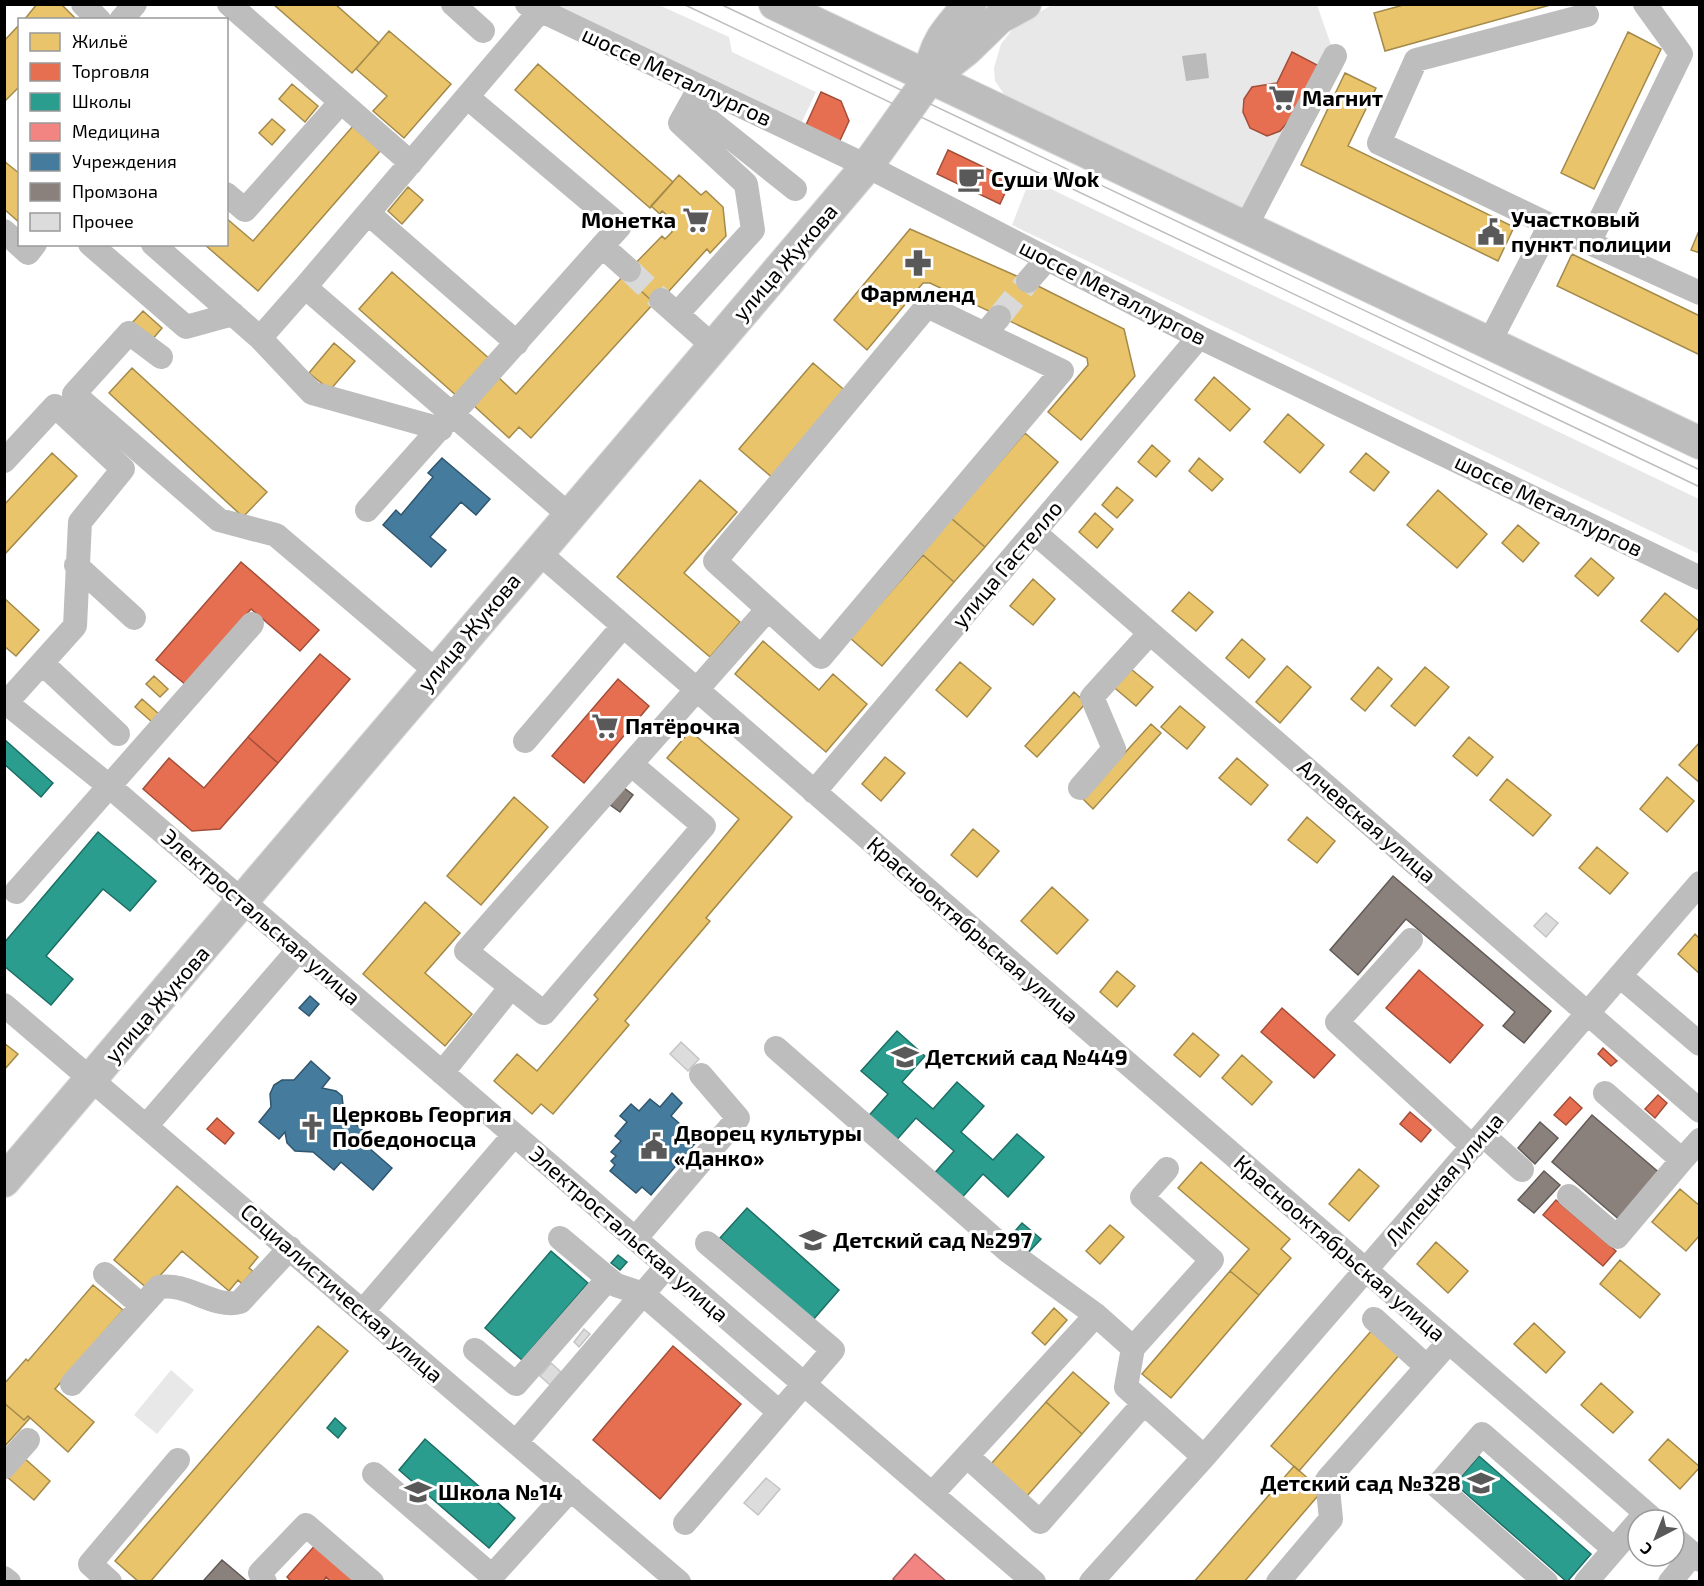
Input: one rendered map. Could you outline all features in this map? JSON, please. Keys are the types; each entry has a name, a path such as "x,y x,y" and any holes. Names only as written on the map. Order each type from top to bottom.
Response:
{"main road":[{"path":"775,4 929,79 1699,441"},
{"path":"929,79 933,54 950,27 970,4"},
{"path":"929,79 966,50 999,18 1025,4"},
{"name":"улица Жукова","path":"4,1181 244,902 537,551 867,166 929,79"}],"street":[{"path":"83,4 97,18"},
{"path":"123,18 135,4"},
{"path":"229,4 411,163"},
{"path":"453,4 483,31"},
{"path":"1589,243 1681,54 1645,4"},
{"path":"260,338 369,214 467,97 533,8"},
{"name":"шоссе Металлургов","path":"533,8 695,96 867,166 1199,337 1700,578"},
{"path":"1587,15 1416,60 1380,143 1550,225 1700,293"},
{"path":"1245,228 1335,56"},
{"path":"713,346 669,307 753,230 747,184 680,123 695,96 795,189"},
{"path":"367,510 620,226 467,97"},
{"path":"228,196 245,210 340,103"},
{"path":"369,214 517,343"},
{"path":"1489,343 1550,225"},
{"path":"4,231 18,244"},
{"path":"20,246 28,253 33,246"},
{"path":"92,246 186,327 233,314"},
{"path":"155,246 260,338 312,393 447,422"},
{"path":"602,246 629,270"},
{"path":"1028,281 1047,259"},
{"path":"305,287 447,422 569,515"},
{"path":"927,306 992,326 1062,371 821,657 768,609 715,561 927,306"},
{"path":"161,357 129,333 74,394 219,520 276,535 436,671"},
{"name":"улица Гастелло","path":"814,792 1199,337"},
{"path":"4,461 55,406 123,469 80,522 76,565 75,626 5,702"},
{"name":"Алчевская улица","path":"1034,532 1700,1111"},
{"name":"Краснооктябрьская улица","path":"537,551 1449,1342 1632,1508"},
{"path":"76,565 134,618"},
{"path":"632,764 704,826 544,1013 466,951 768,609"},
{"path":"16,892 252,624"},
{"path":"525,741 623,626"},
{"path":"1080,788 1114,749 1092,697 1150,633"},
{"path":"42,663 118,734"},
{"name":"Электростальская улица","path":"5,702 109,786 1034,1581"},
{"name":"Липецкая улица","path":"1091,1581 1204,1457 1700,883"},
{"path":"1411,940 1337,1022 1478,1141 1522,1170"},
{"path":"147,1125 299,949"},
{"path":"1620,976 1700,1044"},
{"path":"442,1073 511,987"},
{"name":"Социалистическая улица","path":"4,1005 93,1078 679,1581"},
{"path":"776,1048 1008,1251 1096,1315 1133,1348"},
{"path":"634,1239 738,1118 701,1075"},
{"path":"1605,1093 1682,1160"},
{"path":"363,1311 514,1135"},
{"path":"1569,1196 1617,1237 1700,1140"},
{"path":"1167,1169 1142,1197 1212,1260 1133,1348 1126,1387 1204,1457"},
{"path":"560,1238 616,1285 643,1294 778,1411"},
{"path":"685,1523 778,1411 833,1350 707,1243"},
{"path":"72,1384 159,1287 173,1285 230,1304 240,1302 290,1248"},
{"path":"516,1442 666,1267"},
{"path":"105,1274 142,1306"},
{"path":"475,1350 516,1384 608,1279"},
{"path":"932,1494 1096,1315"},
{"path":"1374,1319 1427,1367"},
{"path":"1278,1581 1331,1519 1327,1480 1449,1342"},
{"path":"968,1457 1040,1522 1144,1403"},
{"path":"1546,1581 1437,1486 1482,1434 1614,1549"},
{"path":"4,1467 28,1440"},
{"path":"111,1581 90,1564 177,1460"},
{"path":"374,1474 492,1576 571,1489"},
{"path":"266,1581 260,1573 306,1525 372,1581"},
{"path":"1586,1581 1626,1537"},
{"path":"1670,1581 1696,1557"},
{"path":"4,1578 9,1581"}],"shaded area":[{"path":"1054,4 1317,5 1335,56 1250,219 1006,97 995,81 994,68 1001,44 1016,25"},
{"path":"543,5 659,5 729,37 732,52 816,92 800,126"},
{"path":"1206,53 1209,78 1186,81 1182,56"},
{"path":"1030,179 1699,499 1699,554 1012,225"},
{"path":"171,1370 194,1390 157,1434 134,1415"}],"building: Жильё":[{"path":"37,4 61,4 75,18 26,18"},
{"path":"273,4 335,4 379,43 352,73"},
{"path":"1407,4 1554,4 1385,51 1374,13"},
{"path":"18,26 18,88 4,102 4,41"},
{"path":"389,31 451,84 404,138 373,111 387,96 356,69"},
{"path":"1628,32 1661,49 1594,189 1561,173"},
{"path":"538,64 673,182 650,208 515,90"},
{"path":"1345,73 1376,88 1348,146 1514,227 1498,261 1301,165"},
{"path":"292,84 318,106 305,122 279,99"},
{"path":"272,119 285,130 272,145 259,133"},
{"path":"353,126 381,150 258,291 206,246 228,246 228,220 253,241"},
{"path":"4,161 18,172 18,221 4,209"},
{"path":"679,175 701,195 706,191 723,207 726,236 710,253 707,249 659,302 654,303 624,275 662,236 665,239 672,232 670,218 662,211 660,214 651,206"},
{"path":"408,187 423,200 402,224 388,211"},
{"path":"910,229 1028,281 1124,329 1135,376 1081,440 1048,412 1088,365 1087,358 930,283 923,283 867,350 834,320"},
{"path":"1698,233 1700,234 1700,253 1691,250"},
{"path":"1572,254 1700,316 1700,355 1557,286"},
{"path":"392,272 492,361 459,398 359,309"},
{"path":"624,275 654,303 531,438 519,427 509,438 472,404 498,377 516,394"},
{"path":"143,311 162,328 151,341 131,324"},
{"path":"334,343 355,361 330,390 309,373"},
{"path":"813,363 848,393 774,479 739,449"},
{"path":"132,368 267,492 243,517 109,393"},
{"path":"1214,377 1250,409 1230,431 1195,400"},
{"path":"1288,414 1324,445 1300,473 1264,442"},
{"path":"1025,433 1058,462 985,547 951,518"},
{"path":"1152,445 1170,461 1156,477 1138,462"},
{"path":"52,453 77,476 4,555 4,505"},
{"path":"1366,453 1389,472 1374,491 1350,472"},
{"path":"1199,458 1223,479 1212,491 1189,471"},
{"path":"700,480 737,512 684,573 740,622 710,657 617,577"},
{"path":"1117,487 1133,500 1117,518 1102,505"},
{"path":"1438,490 1487,534 1457,568 1407,525"},
{"path":"1095,513 1113,529 1097,548 1079,532"},
{"path":"946,514 985,547 954,582 916,549"},
{"path":"1518,525 1539,543 1523,562 1502,543"},
{"path":"923,555 954,582 882,666 850,638"},
{"path":"1591,558 1614,578 1598,596 1575,576"},
{"path":"1033,579 1055,599 1033,625 1010,606"},
{"path":"1189,592 1213,612 1196,631 1172,611"},
{"path":"1665,593 1700,622 1700,626 1678,652 1641,621"},
{"path":"4,598 39,630 16,656 4,646"},
{"path":"1242,639 1265,659 1249,678 1226,658"},
{"path":"763,641 819,690 833,674 867,704 826,752 735,674"},
{"path":"960,662 991,688 967,717 936,690"},
{"path":"1126,665 1153,687 1136,706 1110,684"},
{"path":"1287,666 1311,687 1280,723 1256,702"},
{"path":"1378,667 1392,679 1365,711 1351,699"},
{"path":"1425,667 1449,687 1415,726 1391,706"},
{"path":"154,676 168,689 160,697 146,684"},
{"path":"1074,692 1086,703 1037,757 1025,746"},
{"path":"142,699 159,714 152,722 135,707"},
{"path":"1180,706 1205,727 1187,749 1161,727"},
{"path":"1151,724 1161,733 1093,809 1083,799"},
{"path":"690,731 792,817 706,918 710,921 625,1021 629,1025 553,1114 541,1104 532,1114 494,1081 517,1054 537,1071 598,999 594,995 739,819 667,758"},
{"path":"1469,737 1493,757 1477,776 1453,756"},
{"path":"1700,742 1700,783 1679,765"},
{"path":"885,757 905,773 881,801 862,784"},
{"path":"1237,758 1268,785 1251,805 1219,778"},
{"path":"1667,777 1694,801 1667,832 1640,809"},
{"path":"1507,779 1551,815 1533,836 1490,800"},
{"path":"514,797 548,827 481,905 447,876"},
{"path":"1307,817 1335,841 1317,863 1288,840"},
{"path":"973,829 999,851 977,877 951,855"},
{"path":"1597,847 1628,873 1610,894 1579,868"},
{"path":"1052,887 1088,920 1057,954 1021,921"},
{"path":"425,902 460,933 425,973 472,1014 445,1046 363,974"},
{"path":"1695,934 1700,939 1700,974 1678,954"},
{"path":"1117,971 1135,986 1117,1007 1100,992"},
{"path":"1193,1033 1219,1055 1200,1077 1174,1055"},
{"path":"4,1043 18,1054 4,1070"},
{"path":"1242,1055 1272,1082 1252,1105 1222,1078"},
{"path":"1201,1162 1290,1239 1281,1249 1291,1258 1259,1295 1230,1271 1249,1249 1178,1188"},
{"path":"1359,1169 1379,1186 1349,1221 1329,1204"},
{"path":"177,1186 258,1257 249,1268 253,1271 242,1284 238,1280 229,1291 182,1251 148,1289 114,1260"},
{"path":"1680,1189 1700,1206 1700,1235 1686,1251 1652,1222"},
{"path":"1110,1225 1124,1237 1100,1264 1086,1251"},
{"path":"1436,1242 1468,1271 1448,1293 1417,1264"},
{"path":"1620,1260 1660,1294 1640,1318 1600,1284"},
{"path":"1230,1271 1259,1295 1171,1398 1142,1374"},
{"path":"93,1285 123,1310 55,1389 94,1422 68,1452 28,1416 24,1420 4,1403 4,1384 26,1359 28,1361"},
{"path":"1054,1308 1067,1320 1045,1345 1032,1333"},
{"path":"1534,1323 1565,1352 1546,1373 1514,1344"},
{"path":"318,1326 348,1351 150,1582 139,1582 115,1561"},
{"path":"1372,1330 1400,1354 1299,1471 1271,1446"},
{"path":"1073,1372 1109,1403 1082,1434 1046,1402"},
{"path":"1601,1383 1633,1412 1613,1433 1581,1405"},
{"path":"1046,1402 1082,1434 1027,1496 991,1464"},
{"path":"4,1403 24,1420 28,1416 30,1418 4,1447"},
{"path":"1668,1439 1700,1467 1680,1489 1649,1460"},
{"path":"23,1457 50,1481 34,1500 6,1476"},
{"path":"1294,1466 1322,1491 1244,1582 1194,1582"}],"building: Торговля":[{"path":"1292,52 1319,66 1291,118 1280,131 1267,136 1250,128 1243,112 1244,99 1252,87 1277,83"},
{"path":"821,92 841,101 849,121 836,149 806,125"},
{"path":"948,150 1011,180 1000,204 937,174"},
{"path":"241,562 319,630 300,651 251,609 186,685 156,660"},
{"path":"320,654 350,679 278,763 248,737"},
{"path":"618,679 649,706 584,783 552,756"},
{"path":"248,737 278,763 220,829 192,831 143,789 169,758 204,788"},
{"path":"1419,970 1483,1025 1450,1063 1386,1008"},
{"path":"1282,1008 1335,1055 1314,1078 1261,1032"},
{"path":"1603,1048 1617,1061 1611,1066 1598,1054"},
{"path":"1658,1095 1667,1103 1655,1118 1645,1109"},
{"path":"1570,1097 1582,1108 1566,1125 1554,1115"},
{"path":"1410,1112 1431,1130 1421,1142 1400,1124"},
{"path":"217,1118 234,1133 225,1144 207,1129"},
{"path":"1556,1200 1616,1251 1603,1266 1543,1215"},
{"path":"673,1346 741,1404 660,1499 593,1440"},
{"path":"318,1542 363,1582 331,1582 326,1577 323,1582 292,1582 287,1577"}],"building: Школы":[{"path":"4,739 53,783 41,797 4,764"},
{"path":"98,832 156,881 130,911 103,889 46,956 73,979 51,1005 4,966 4,943"},
{"path":"897,1031 925,1056 902,1082 933,1109 957,1082 984,1106 961,1132 993,1160 1017,1134 1044,1157 1008,1197 983,1174 959,1201 932,1176 954,1151 916,1118 893,1144 865,1120 888,1094 861,1071"},
{"path":"747,1208 839,1290 813,1320 720,1238"},
{"path":"1022,1223 1041,1239 1026,1255 1008,1239"},
{"path":"551,1251 588,1283 522,1360 485,1328"},
{"path":"618,1255 627,1262 620,1270 611,1263"},
{"path":"335,1418 346,1428 338,1438 327,1428"},
{"path":"425,1439 515,1518 489,1548 399,1470"},
{"path":"1479,1456 1591,1554 1567,1582 1455,1484"}],"building: Медицина":[{"path":"915,1554 947,1582 897,1582 893,1579"}],"building: Учреждения":[{"path":"442,458 490,499 476,515 461,502 430,537 446,550 431,567 383,525 396,510 401,515 433,477 428,473"},
{"path":"310,996 319,1004 309,1016 299,1008"},
{"name":"Церковь Георгия Победоносца","path":"311,1061 330,1078 322,1088 336,1091 342,1096 344,1114 366,1133 360,1140 392,1168 373,1190 341,1162 334,1170 313,1152 295,1151 287,1143 285,1132 279,1139 259,1122 271,1107 270,1094 274,1085 282,1080 294,1080"},
{"name":"Дворец культуры «Данко»","path":"672,1093 682,1103 671,1116 698,1140 651,1195 642,1187 636,1193 610,1171 615,1165 611,1161 616,1156 611,1152 621,1141 615,1136 627,1122 620,1116 631,1104 639,1111 650,1099 660,1107"}],"building: Промзона":[{"path":"623,787 633,795 620,812 609,804"},
{"path":"1393,876 1551,1011 1524,1043 1503,1026 1515,1012 1406,919 1358,975 1330,950"},
{"path":"1592,1115 1662,1175 1622,1222 1552,1162"},
{"path":"1540,1122 1558,1138 1535,1164 1518,1148"},
{"path":"1544,1171 1560,1185 1534,1213 1518,1200"},
{"path":"222,1560 248,1582 207,1582 204,1580"}],"building: Прочее":[{"path":"1546,913 1558,923 1546,937 1534,926"},
{"path":"681,1042 699,1059 688,1071 670,1054"},
{"path":"584,1329 590,1334 579,1347 574,1342"},
{"path":"551,1363 561,1372 550,1385 540,1376"},
{"path":"766,1478 780,1489 758,1515 744,1503"}],"tunnel":[{"path":"629,270 661,300"},
{"path":"999,317 1028,281"}],"tram line":[{"path":"683,4 1700,487"},
{"path":"720,4 1700,470"}],"place":[{"name":"Магнит","path":"1282,98"},
{"name":"Суши Wok","path":"971,179"},
{"name":"Монетка","path":"696,220"},
{"name":"Участковый пункт полиции","path":"1491,232"},
{"name":"Фармленд","path":"918,263"},
{"name":"Пятёрочка","path":"605,726"},
{"name":"Детский сад №449","path":"905,1057"},
{"name":"Церковь Георгия Победоносца","path":"312,1127"},
{"name":"Дворец культуры «Данко»","path":"654,1146"},
{"name":"Детский сад №297","path":"813,1240"},
{"name":"Детский сад №328","path":"1481,1483"},
{"name":"Школа №14","path":"418,1492"}]}
